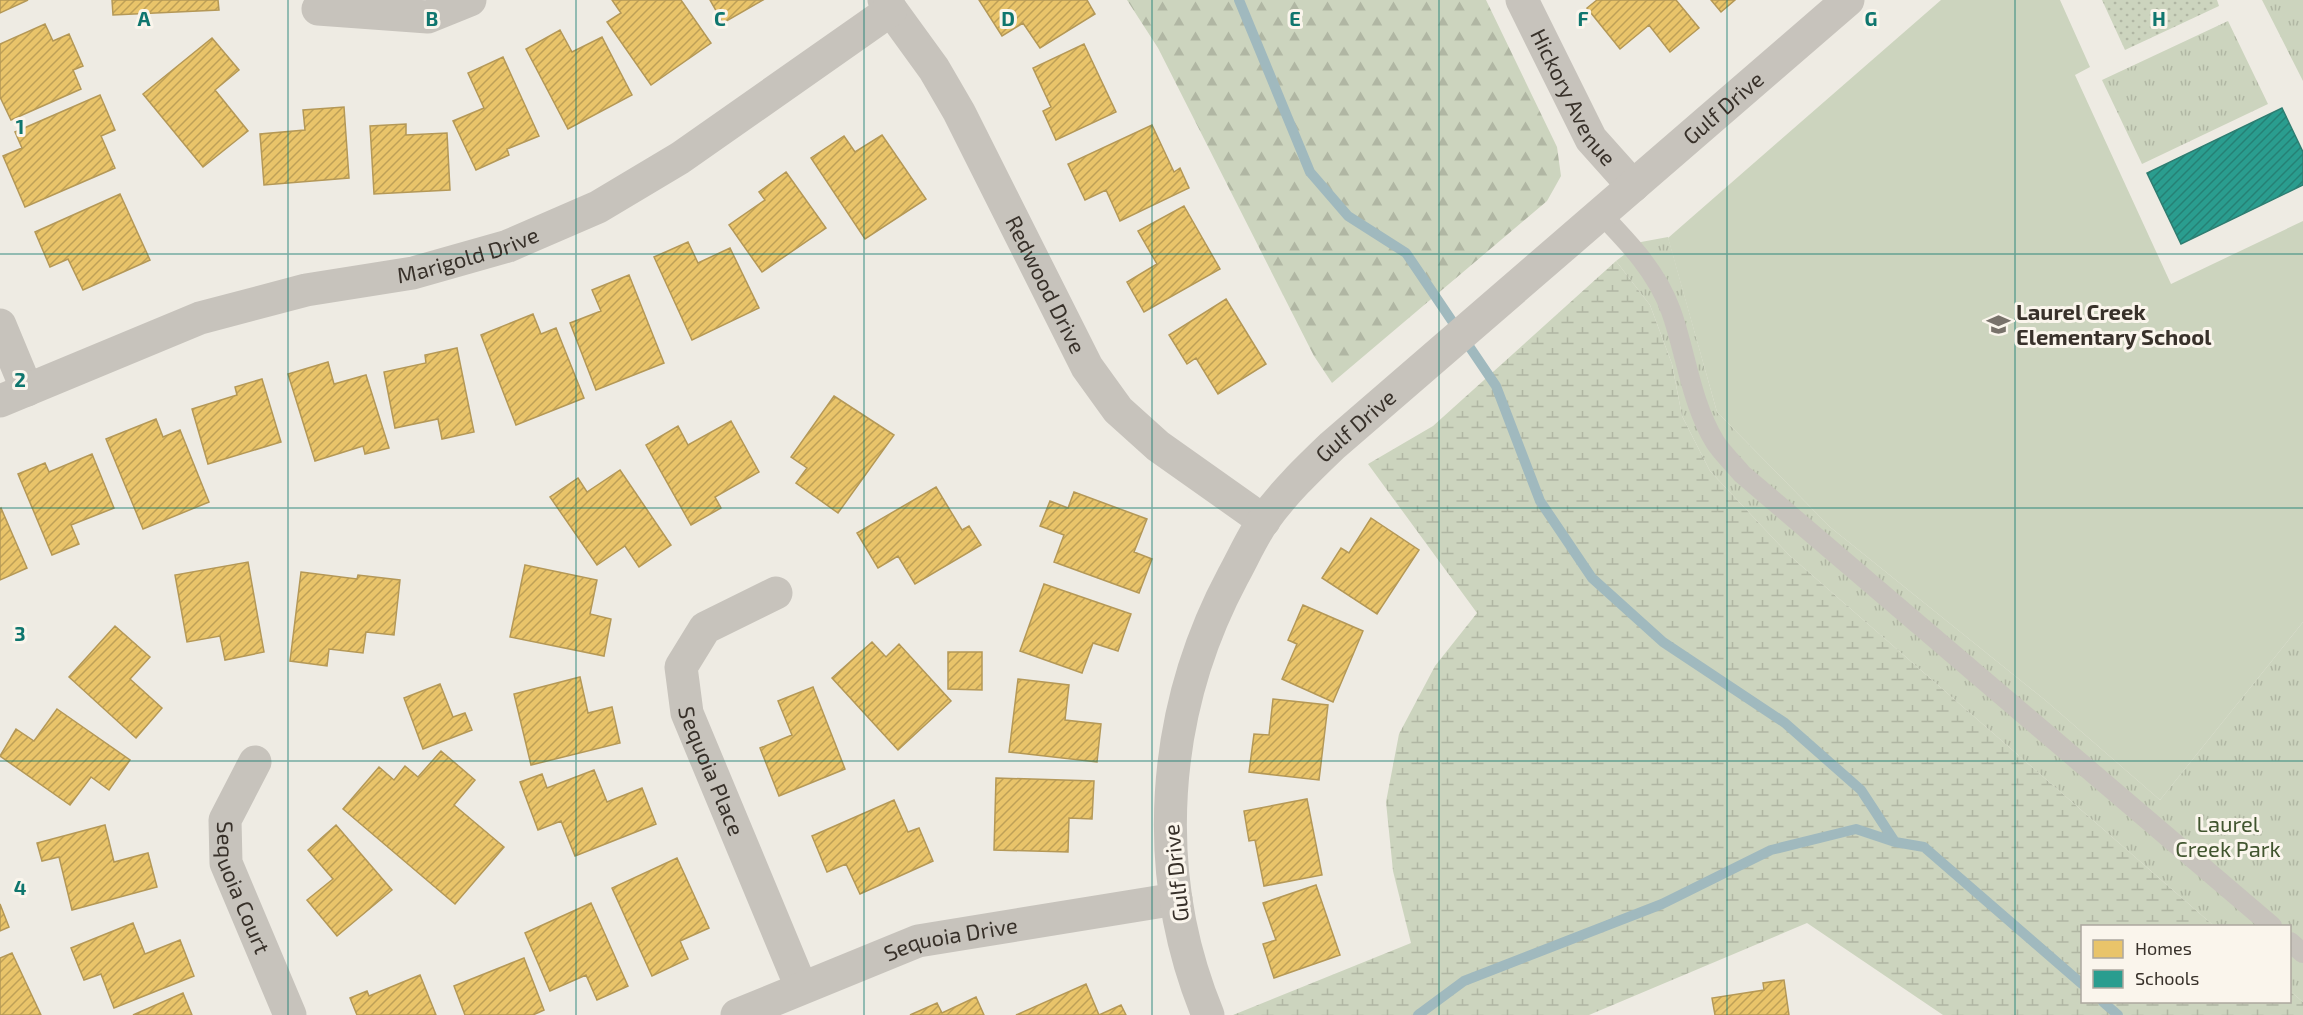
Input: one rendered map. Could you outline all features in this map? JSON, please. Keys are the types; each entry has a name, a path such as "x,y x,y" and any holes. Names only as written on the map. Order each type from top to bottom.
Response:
{"street":[{"path":"318,9 429,17 470,0"},
{"name":"Hickory Avenue","path":"1522,0 1591,139 1633,186"},
{"name":"Gulf Drive","path":"1208,1015 1192,974 1176,899 1170,808 1177,735 1207,629 1264,521 1306,471 1332,446 1848,0"},
{"name":"Marigold Drive","path":"13,395 200,318 306,290 413,273 507,246 598,207 680,158 887,5"},
{"name":"Redwood Drive","path":"887,5 934,69 959,112 1087,367 1118,410 1158,446 1264,521"},
{"path":"0,325 13,395"},
{"name":"Sequoia Place","path":"776,593 705,628 681,667 687,713 801,987"},
{"name":"Sequoia Court","path":"255,762 225,820 226,863 290,1015"},
{"name":"Sequoia Drive","path":"737,1015 918,941 1176,899"}],"lane":[{"path":"1601,214 1635,250 1653,274 1671,309 1698,404 1715,442 1742,474 2270,925"},
{"path":"2291,944 2303,953"}],"green space":[{"path":"1127,0 1486,0 1557,147 1561,176 1547,201 1332,383 1314,356 1158,48"},
{"name":"Laurel Creek Elementary School","path":"1941,0 2060,0 2090,67 2075,75 2171,284 2303,221 2303,622 2160,800 2045,700 1830,527 1717,412 1668,238"},
{"path":"2102,0 2217,0 2219,6 2125,50"},
{"path":"2262,0 2303,0 2303,81"},
{"path":"2228,21 2268,104 2142,164 2102,80"},
{"name":"Laurel Creek Park","path":"1668,237 1717,412 1830,527 2045,700 2160,800 2303,622 2303,1002 2291,992 2291,925 2213,925 1789,555 1710,471 1682,416 1672,364 1650,305 1616,261 1641,242"},
{"path":"1616,261 1650,305 1672,364 1682,416 1710,471 1789,555 2213,925 2081,925 2081,1003 2291,1003 2291,992 2303,1002 2303,1015 1943,1015 1807,923 1589,1015 1233,1015 1411,943 1393,871 1386,802 1399,734 1435,666 1477,613 1368,464 1433,426"}],"building: Homes":[{"path":"0,0 28,0 0,13"},
{"path":"112,0 218,0 219,10 113,15"},
{"path":"612,0 681,0 711,43 651,85 607,22 621,13"},
{"path":"710,0 763,0 723,23"},
{"path":"979,0 1087,0 1095,14 1040,48 1023,23 1002,36"},
{"path":"1597,0 1676,0 1699,28 1670,52 1649,25 1620,49 1587,8"},
{"path":"1711,0 1735,0 1721,12"},
{"path":"45,24 53,41 69,34 83,66 73,70 81,89 11,120 0,97 0,44"},
{"path":"560,30 572,52 602,37 632,95 568,129 526,49"},
{"path":"212,38 239,70 215,90 248,131 203,167 143,94"},
{"path":"1084,44 1116,112 1056,140 1043,111 1051,107 1033,68"},
{"path":"503,57 539,136 507,149 509,155 476,170 453,121 484,108 468,73"},
{"path":"100,95 115,130 101,136 115,168 25,207 3,156 22,148 15,132"},
{"path":"344,107 349,178 264,185 260,134 305,130 303,110"},
{"path":"406,124 406,135 447,133 450,190 374,194 370,126"},
{"path":"1152,125 1174,172 1180,168 1189,188 1120,221 1106,190 1085,200 1068,164"},
{"path":"882,135 926,199 865,239 811,158 844,136 855,152"},
{"path":"786,172 826,228 762,272 729,225 765,200 759,192"},
{"path":"120,194 150,260 83,290 68,259 50,267 35,232"},
{"path":"1184,206 1220,269 1144,312 1127,282 1157,264 1138,231"},
{"path":"688,242 698,263 730,248 759,308 692,340 654,257"},
{"path":"629,275 664,363 596,390 570,323 601,311 592,290"},
{"path":"1226,299 1266,364 1218,394 1196,358 1187,364 1169,335"},
{"path":"533,314 541,334 556,328 584,398 516,425 481,335"},
{"path":"457,348 474,432 442,439 438,419 395,428 384,372 426,363 425,355"},
{"path":"328,362 334,384 366,375 389,448 365,454 363,446 315,461 288,374"},
{"path":"262,379 281,442 208,464 192,409 237,395 235,387"},
{"path":"834,396 894,435 838,513 796,483 807,468 791,457"},
{"path":"156,419 163,437 180,430 209,502 143,529 106,439"},
{"path":"731,421 759,472 715,497 721,508 691,525 646,445 678,426 688,445"},
{"path":"92,454 114,508 71,525 79,544 52,555 18,474 45,463 49,472"},
{"path":"620,470 671,545 639,567 625,546 597,565 550,497 578,478 587,492"},
{"path":"936,487 962,530 969,526 981,545 915,584 898,556 878,568 857,533"},
{"path":"1074,492 1147,519 1134,552 1152,559 1139,593 1054,562 1064,535 1040,526 1050,501 1068,508"},
{"path":"0,509 27,568 0,580"},
{"path":"1371,518 1419,550 1377,614 1322,578 1341,548 1349,553"},
{"path":"248,562 264,652 225,660 220,636 187,642 175,575"},
{"path":"525,565 597,580 590,614 611,619 604,656 510,637"},
{"path":"301,572 357,579 358,575 400,580 394,635 366,632 363,653 329,649 327,666 290,661"},
{"path":"1044,584 1131,614 1118,651 1093,643 1082,673 1020,651"},
{"path":"1303,605 1363,631 1333,702 1282,679 1297,644 1288,640"},
{"path":"115,626 150,657 130,679 162,708 136,738 69,677"},
{"path":"872,642 886,657 899,644 951,701 898,750 832,678"},
{"path":"948,652 982,652 982,690 948,689"},
{"path":"580,677 588,713 612,707 620,743 531,765 514,694"},
{"path":"1018,679 1069,685 1065,720 1101,724 1097,762 1009,752"},
{"path":"440,684 453,717 465,713 472,730 423,749 404,698"},
{"path":"813,687 845,769 779,796 760,748 792,735 778,701"},
{"path":"1273,699 1328,705 1319,780 1249,772 1254,734 1269,735"},
{"path":"57,709 130,760 109,790 91,777 70,805 0,756 16,729 34,741"},
{"path":"441,751 475,780 454,805 504,847 455,904 343,809 379,767 394,780 405,766 418,777"},
{"path":"594,770 607,802 642,788 656,824 575,856 561,821 538,830 520,782 542,774 547,788"},
{"path":"996,778 1094,781 1092,819 1069,818 1068,852 994,850"},
{"path":"1307,799 1322,875 1264,886 1255,840 1249,841 1244,811"},
{"path":"894,800 908,832 919,828 933,861 860,894 846,864 827,872 812,836"},
{"path":"105,825 114,862 148,853 157,887 72,910 59,857 42,861 37,843"},
{"path":"336,825 392,890 337,936 307,900 333,879 308,850"},
{"path":"677,858 709,928 680,941 688,959 652,976 612,888"},
{"path":"1316,885 1340,955 1274,978 1263,944 1276,940 1263,903"},
{"path":"591,903 628,986 597,1000 586,975 550,991 525,933"},
{"path":"0,904 9,927 0,931"},
{"path":"133,923 145,954 180,940 194,976 114,1008 101,974 84,980 71,948"},
{"path":"12,953 41,1015 0,1015 0,958"},
{"path":"524,958 544,1010 533,1015 465,1015 454,986"},
{"path":"420,975 436,1015 357,1015 350,998 367,991 369,996"},
{"path":"1784,980 1789,1015 1715,1015 1712,998 1764,990 1763,983"},
{"path":"1086,984 1099,1015 1016,1015"},
{"path":"183,993 192,1015 133,1015"},
{"path":"976,997 984,1015 910,1015 937,1003 942,1013"},
{"path":"1121,1005 1126,1015 1099,1015"}],"building: Schools":[{"path":"2282,108 2303,152 2303,185 2181,244 2147,173"}],"waterway":[{"path":"1239,0 1310,172 1348,216 1406,253 1496,386 1540,501 1592,578 1663,642 1785,723 1861,790 1895,842 1924,847 2081,983"},
{"path":"1418,1015 1464,981 1662,904 1771,850 1856,829 1895,842"},
{"path":"2104,1003 2118,1015"}],"place":[{"name":"Laurel Creek Elementary School","path":"1998,325"}]}
